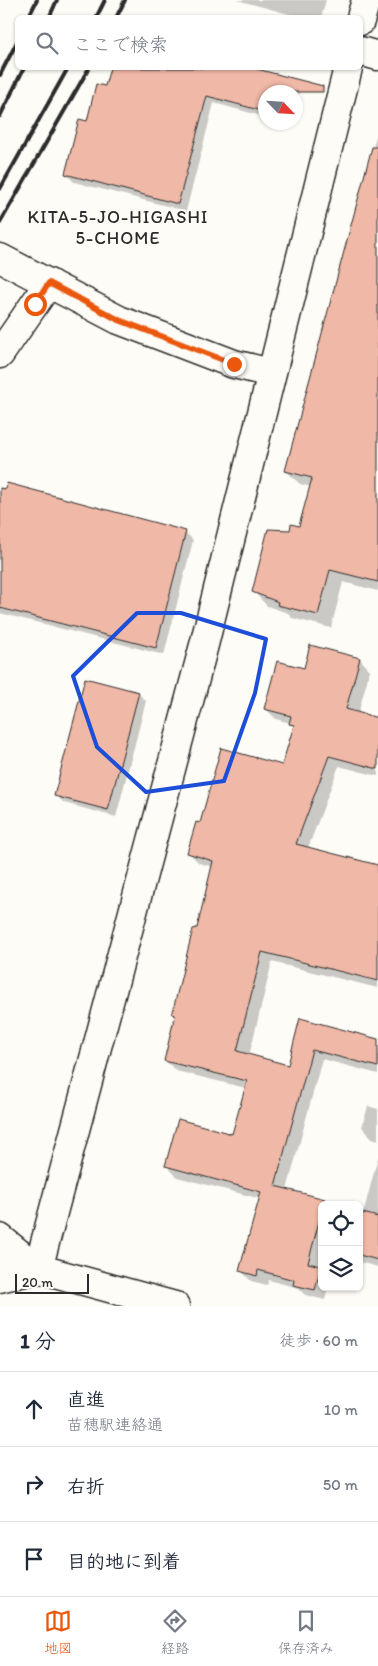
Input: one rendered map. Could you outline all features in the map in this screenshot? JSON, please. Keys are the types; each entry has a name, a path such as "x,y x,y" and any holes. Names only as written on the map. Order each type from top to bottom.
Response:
{"street":[{"path":"362,15 366,0"},
{"path":"363,52 378,56"},
{"path":"38,1269 204,645 347,70"},
{"path":"0,258 119,320 234,364 271,373"},
{"path":"0,354 49,283"},
{"path":"0,1238 38,1269"},
{"path":"0,1258 175,1306"},
{"path":"0,1278 38,1269"}],"highlighted area":[{"path":"137,613 181,613 266,639 255,693 224,781 146,792 97,747 73,676"}],"building":[{"path":"109,70 261,70 323,86 323,92 303,92 303,85 258,85 258,110 207,96 178,204 65,174 79,119 87,121 96,84 105,86"},
{"path":"372,147 378,147 378,582 330,570 318,615 277,605 278,602 252,592 268,529 290,530 291,524 299,526 312,478 285,471"},
{"path":"7,483 186,531 156,648 0,608 0,488 6,489"},
{"path":"310,645 360,658 346,709 378,718 378,769 329,756 296,844 378,865 378,981 262,952 237,1051 288,1065 300,1018 378,1039 378,1067 312,1050 275,1186 325,1199 324,1201 318,1201 318,1225 308,1263 318,1265 318,1278 315,1290 293,1285 294,1280 258,1270 257,1276 239,1271 261,1192 165,1166 178,1119 232,1134 247,1081 164,1061 175,1015 172,1014 193,929 197,928 213,861 187,853 196,822 200,823 221,748 282,765 294,725 289,724 291,716 264,709 277,661 304,668"},
{"path":"85,678 139,692 108,810 54,796"},
{"path":"363,1213 378,1217 378,1260 363,1256"}],"railway":[{"path":"30,15 37,0"},
{"path":"50,15 57,0"},
{"path":"98,15 105,0"},
{"path":"118,15 125,0"},
{"path":"0,75 15,46"},
{"path":"0,116 23,70"},
{"path":"0,189 67,70"},
{"path":"0,223 88,70"}],"district":[{"name":"KITA-5-JO-HIGASHI 5-CHOME","path":"118,227"}],"route":[{"path":"35,304 49,283 119,320 234,364"}]}
